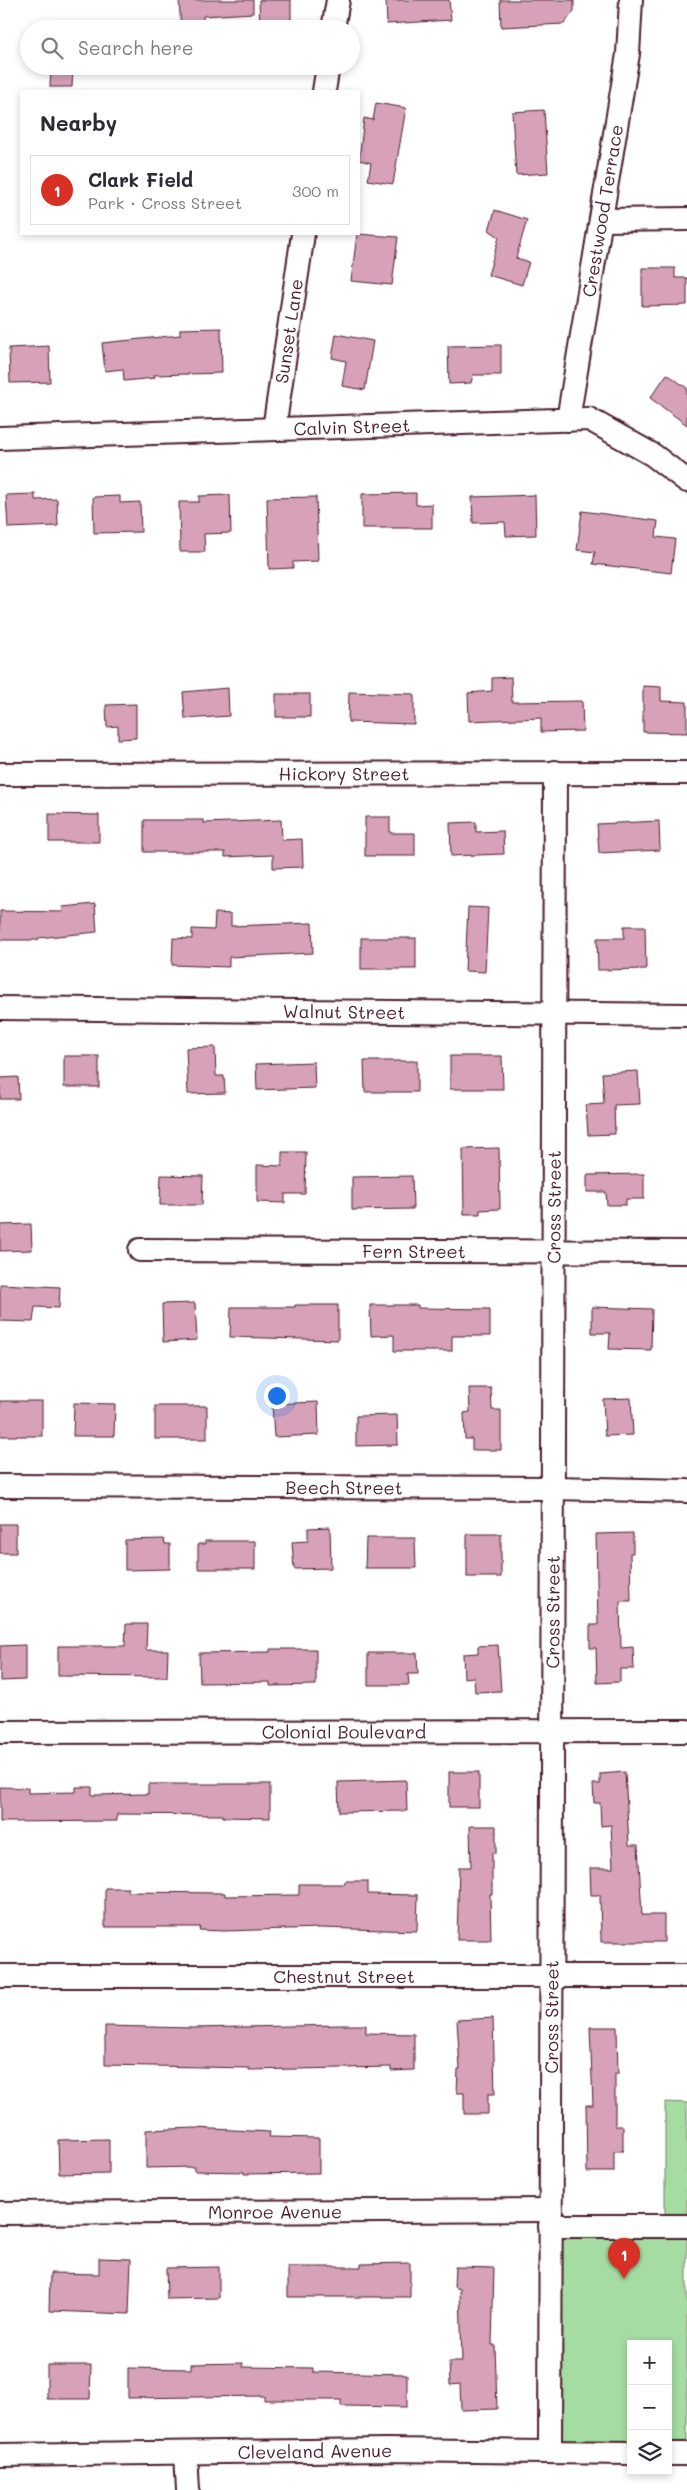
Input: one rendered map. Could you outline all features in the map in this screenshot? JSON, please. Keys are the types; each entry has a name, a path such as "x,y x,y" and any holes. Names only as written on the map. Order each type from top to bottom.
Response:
{"street":[{"path":"335,20 338,0"},
{"name":"Crestwood Terrace","path":"568,420 628,54 631,0"},
{"path":"324,90 327,75"},
{"path":"602,220 687,220"},
{"name":"Sunset Lane","path":"274,429 303,235"},
{"name":"Calvin Street","path":"0,438 589,419 652,455 687,481"},
{"name":"Cross Street","path":"550,2452 555,772"},
{"name":"Hickory Street","path":"0,774 687,773"},
{"name":"Walnut Street","path":"0,1008 687,1015"},
{"name":"Fern Street","path":"140,1250 554,1250 687,1252"},
{"name":"Beech Street","path":"0,1486 553,1488 687,1491"},
{"name":"Colonial Boulevard","path":"0,1732 687,1731"},
{"name":"Chestnut Street","path":"0,1976 552,1974 687,1976"},
{"name":"Monroe Avenue","path":"0,2213 551,2218 687,2226"},
{"name":"Cleveland Avenue","path":"0,2455 386,2450 627,2453"},
{"path":"186,2453 188,2490"},
{"path":"672,2454 687,2454"}],"green space":[{"path":"665,2102 687,2103 687,2442 672,2442 672,2340 627,2340 627,2442 561,2441 562,2214 665,2214"}],"building":[{"path":"179,0 253,0 253,13 203,16 203,20 180,20"},
{"path":"259,0 291,0 291,20 260,20"},
{"path":"386,0 449,0 451,20 387,24"},
{"path":"500,0 574,0 574,11 564,24 501,27"},
{"path":"51,75 73,75 72,87 50,87"},
{"path":"376,103 406,108 393,184 368,180 371,163 360,160 364,118 373,120"},
{"path":"544,110 548,173 516,175 512,112"},
{"path":"495,210 527,220 516,258 529,262 522,285 488,275 499,237 489,230"},
{"path":"357,235 398,237 392,285 351,281"},
{"path":"642,268 675,268 675,278 687,278 687,305 642,306"},
{"path":"221,328 222,373 154,375 155,378 124,381 123,369 105,371 102,343 180,335 180,329"},
{"path":"336,334 373,341 365,390 342,386 346,361 332,358"},
{"path":"501,345 501,375 473,375 471,383 449,384 448,346"},
{"path":"49,346 50,382 10,383 9,348"},
{"path":"667,374 687,388 687,425 650,398"},
{"path":"416,493 416,505 432,504 432,528 362,528 362,494"},
{"path":"35,494 35,500 57,499 58,526 8,528 6,495"},
{"path":"230,495 231,533 204,534 205,552 180,552 179,502 199,502 199,496"},
{"path":"535,495 536,535 506,536 505,522 473,523 472,497"},
{"path":"120,496 120,503 140,502 141,532 94,533 93,497"},
{"path":"316,497 318,561 293,562 293,568 269,569 267,498"},
{"path":"582,511 658,521 656,537 675,539 671,573 593,564 595,552 577,550"},
{"path":"511,677 512,702 582,701 583,731 541,732 541,718 469,721 468,693 492,691 492,678"},
{"path":"643,686 661,687 661,701 687,702 687,733 643,732"},
{"path":"228,688 229,716 185,719 183,692"},
{"path":"349,692 414,694 414,724 348,722"},
{"path":"276,694 310,694 310,717 276,717"},
{"path":"136,704 136,738 118,739 118,726 107,727 106,705"},
{"path":"49,814 99,815 99,842 49,842"},
{"path":"365,817 390,817 390,833 415,833 415,856 365,856"},
{"path":"144,820 204,820 204,823 281,820 282,840 302,839 303,867 273,868 273,855 225,857 225,852 144,852"},
{"path":"659,821 660,850 599,853 597,824"},
{"path":"476,822 476,832 503,831 504,854 451,856 450,823"},
{"path":"95,904 97,932 38,938 38,940 0,940 0,911 63,912 62,907"},
{"path":"468,907 488,908 485,972 465,971"},
{"path":"215,913 231,914 231,926 312,923 313,953 229,957 229,967 172,965 173,938 192,939 192,929 214,930"},
{"path":"624,926 645,926 646,969 598,970 597,938 624,938"},
{"path":"361,938 416,938 416,969 361,969"},
{"path":"215,1047 216,1076 224,1076 225,1093 188,1094 186,1048"},
{"path":"64,1056 99,1056 99,1087 64,1087"},
{"path":"450,1056 502,1056 503,1089 450,1089"},
{"path":"364,1061 417,1061 417,1092 365,1092"},
{"path":"314,1062 315,1088 257,1090 256,1064"},
{"path":"638,1071 640,1104 614,1105 615,1134 588,1135 586,1105 604,1104 602,1073"},
{"path":"18,1077 19,1099 0,1099 0,1078"},
{"path":"499,1148 500,1209 480,1210 480,1214 464,1214 463,1149"},
{"path":"282,1152 306,1152 305,1194 285,1194 285,1203 257,1202 257,1165 282,1166"},
{"path":"644,1174 644,1199 626,1199 626,1205 607,1205 606,1192 587,1192 587,1175"},
{"path":"161,1175 203,1176 202,1205 160,1205"},
{"path":"412,1176 413,1209 352,1210 352,1177"},
{"path":"31,1224 32,1250 0,1251 0,1225"},
{"path":"0,1284 60,1287 59,1308 35,1307 33,1322 0,1321"},
{"path":"195,1303 197,1340 163,1342 162,1304"},
{"path":"295,1305 338,1305 338,1340 230,1337 231,1307 295,1307"},
{"path":"370,1305 418,1305 418,1308 490,1309 490,1336 452,1336 452,1351 394,1351 394,1335 371,1336"},
{"path":"592,1307 652,1309 651,1350 609,1349 610,1333 592,1333"},
{"path":"469,1388 491,1388 492,1410 501,1410 501,1450 472,1450 472,1439 465,1439 464,1413 470,1412"},
{"path":"631,1398 633,1435 605,1436 603,1399"},
{"path":"0,1401 42,1401 42,1436 0,1436"},
{"path":"318,1402 319,1435 274,1437 272,1404"},
{"path":"74,1403 115,1404 114,1436 73,1436"},
{"path":"155,1406 207,1406 207,1439 155,1439"},
{"path":"397,1415 398,1445 356,1446 356,1416"},
{"path":"0,1524 16,1524 16,1553 0,1553"},
{"path":"330,1527 331,1568 294,1569 292,1542 308,1541 308,1528"},
{"path":"633,1533 633,1553 630,1553 631,1601 620,1601 621,1648 633,1647 634,1669 620,1669 620,1682 597,1683 596,1648 590,1648 590,1625 598,1625 596,1534"},
{"path":"467,1534 501,1534 501,1577 467,1577"},
{"path":"366,1538 415,1538 416,1568 365,1568"},
{"path":"164,1539 165,1544 170,1544 170,1569 125,1570 125,1540"},
{"path":"205,1541 255,1541 255,1569 198,1569 198,1544 205,1544"},
{"path":"126,1624 147,1624 146,1650 168,1650 167,1677 58,1676 58,1646 125,1646"},
{"path":"25,1645 25,1680 0,1681 0,1646"},
{"path":"498,1645 501,1691 475,1692 474,1677 464,1678 463,1654 478,1653 478,1646"},
{"path":"270,1649 316,1649 316,1685 270,1686 270,1682 200,1683 199,1653 270,1652"},
{"path":"368,1653 417,1653 418,1674 408,1674 409,1685 368,1685"},
{"path":"449,1772 479,1772 479,1807 449,1807"},
{"path":"625,1772 629,1845 638,1845 642,1915 664,1915 664,1942 601,1942 600,1895 591,1895 590,1868 613,1868 611,1825 601,1826 600,1803 594,1803 593,1784 600,1784 600,1774"},
{"path":"406,1780 407,1811 339,1812 338,1782"},
{"path":"148,1784 270,1784 270,1818 223,1817 223,1815 117,1814 117,1821 0,1822 0,1787 28,1788 28,1793 76,1792 76,1787 92,1787 92,1795 148,1794"},
{"path":"470,1826 496,1826 496,1853 492,1853 492,1894 490,1894 491,1940 457,1940 459,1867 471,1867"},
{"path":"345,1881 368,1881 368,1894 418,1895 417,1931 320,1928 224,1931 199,1930 200,1927 105,1927 105,1888 128,1888 128,1892 225,1893 225,1896 299,1895 299,1884 345,1884"},
{"path":"493,2018 495,2094 488,2094 488,2114 464,2114 464,2093 457,2093 458,2069 460,2069 457,2020"},
{"path":"366,2025 366,2033 414,2034 414,2070 391,2071 391,2067 249,2070 249,2068 105,2065 105,2026 193,2028"},
{"path":"590,2027 617,2027 618,2074 615,2074 615,2126 623,2126 623,2151 614,2151 614,2172 587,2172 586,2105 593,2105"},
{"path":"195,2128 270,2132 269,2137 319,2138 319,2173 244,2174 244,2172 194,2171 194,2167 146,2168 146,2130"},
{"path":"109,2139 109,2173 59,2174 58,2140"},
{"path":"99,2258 131,2259 129,2314 49,2311 50,2273 99,2274"},
{"path":"410,2263 410,2297 288,2297 288,2267 361,2267 361,2264"},
{"path":"219,2267 219,2298 167,2299 166,2268"},
{"path":"455,2267 494,2268 492,2345 495,2345 497,2409 461,2410 460,2384 450,2385 449,2362 462,2362 460,2289 454,2287"},
{"path":"243,2363 243,2367 313,2368 313,2372 407,2374 407,2407 341,2406 341,2400 264,2400 264,2396 128,2398 128,2368 191,2369 191,2364"},
{"path":"47,2365 91,2365 90,2399 47,2399"}],"place":[{"name":"Clark Field","path":"624,2279"}]}
